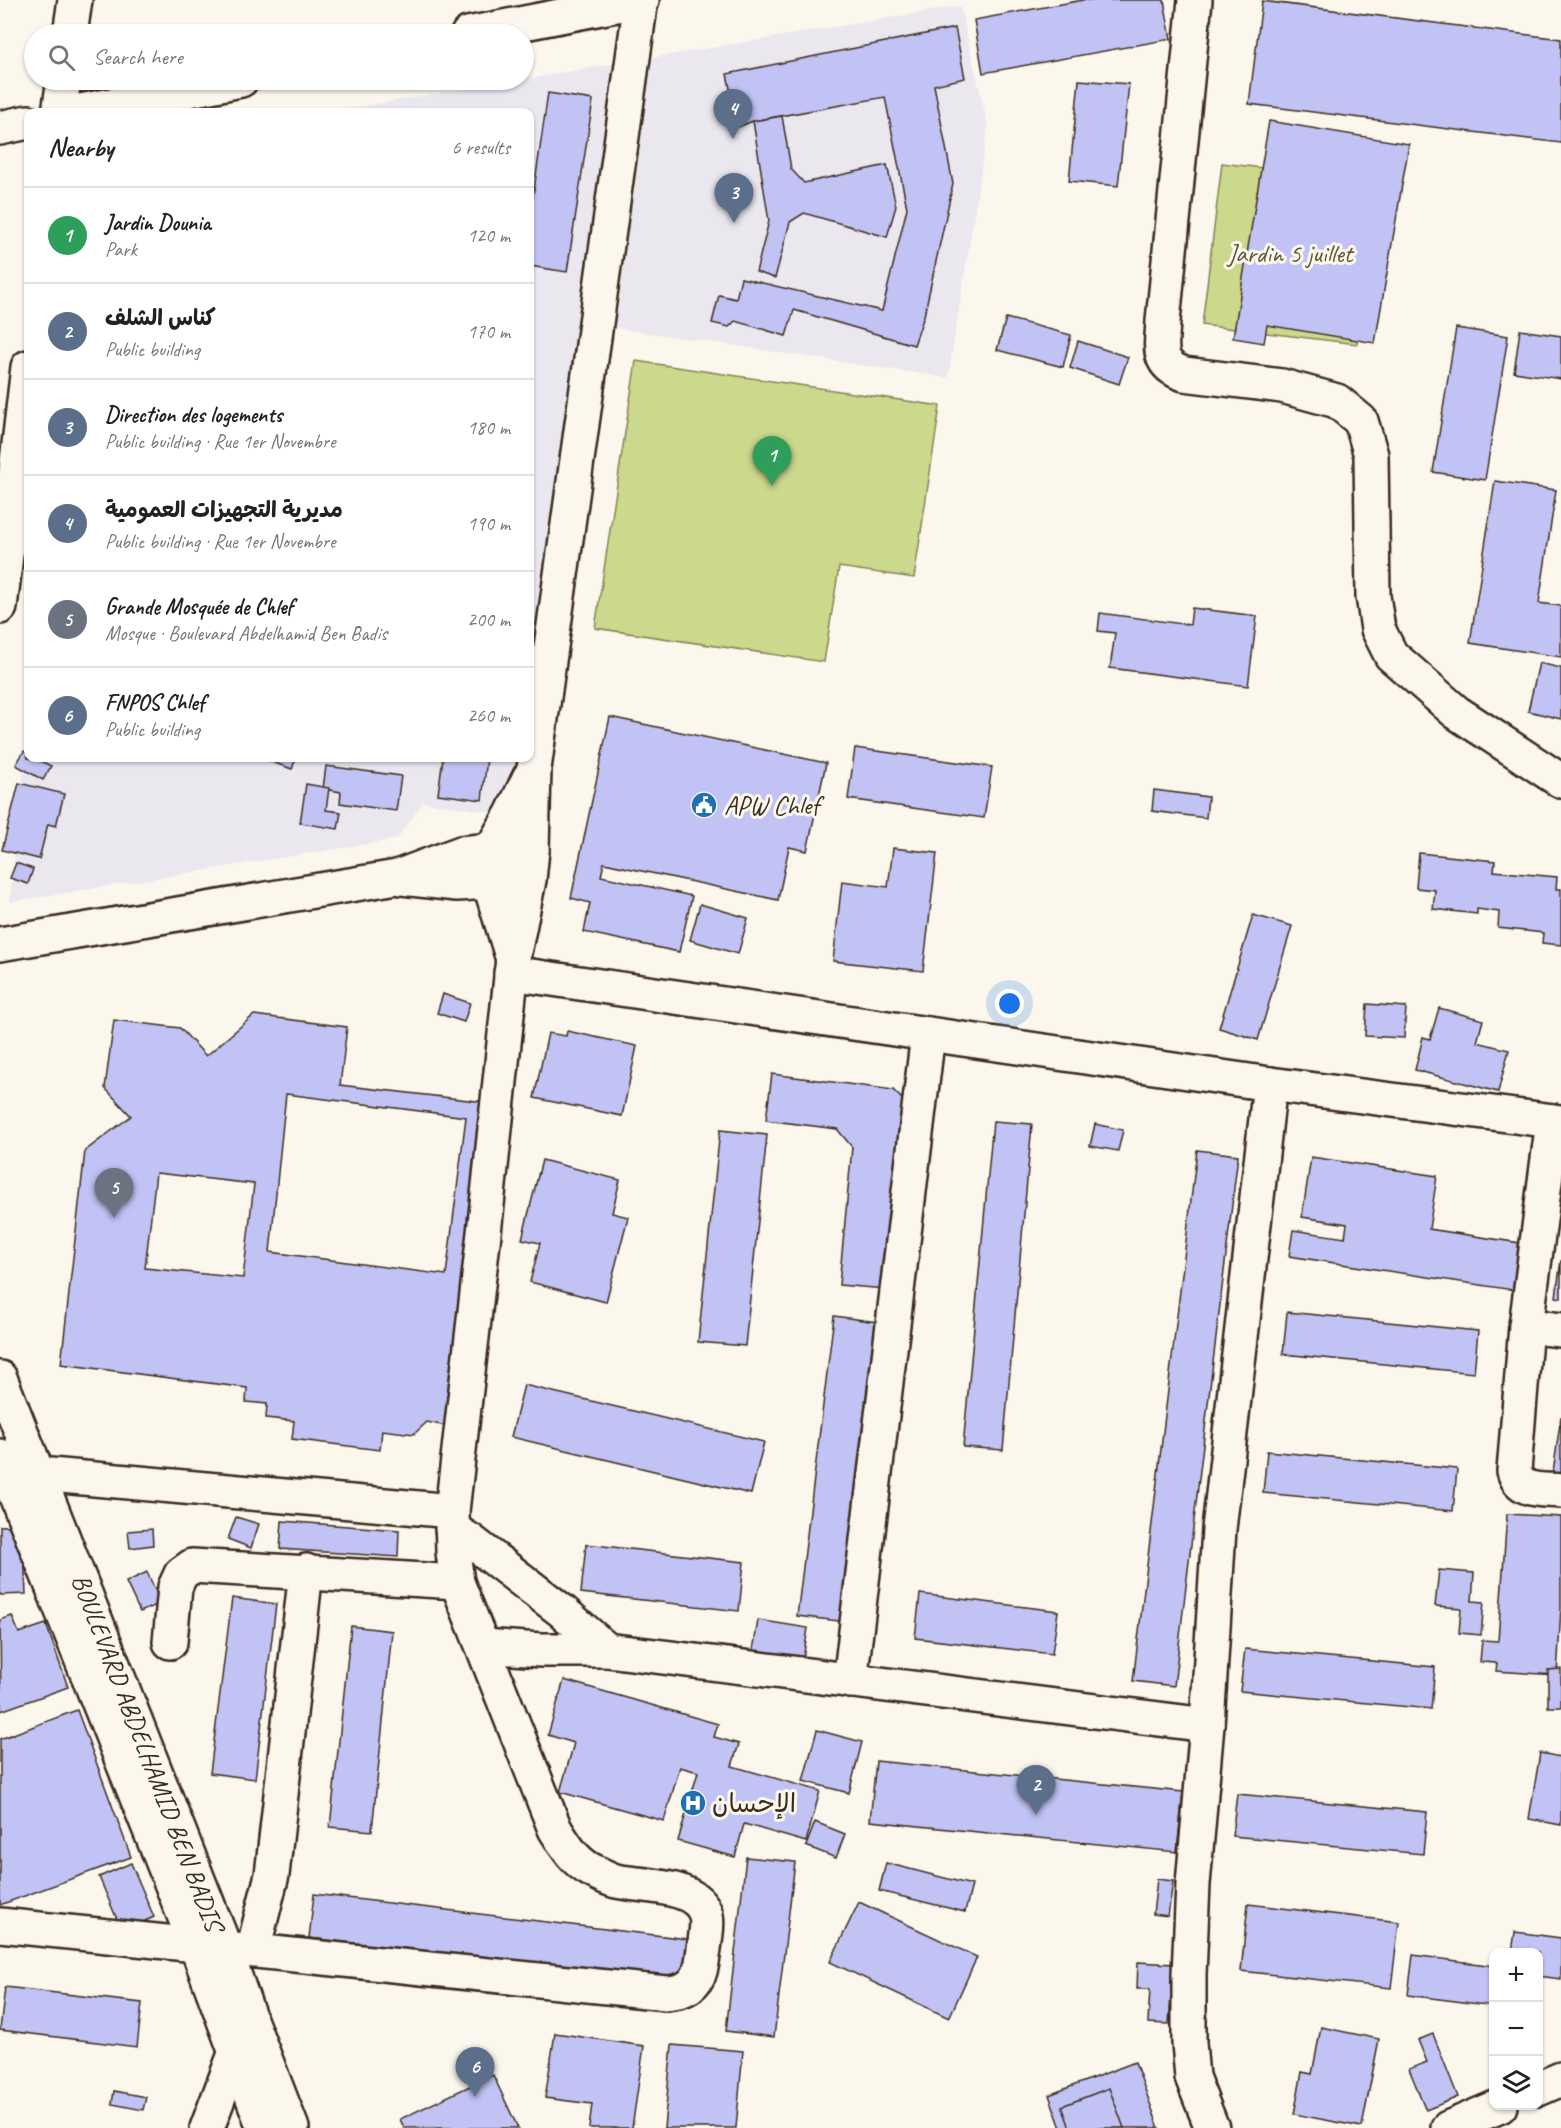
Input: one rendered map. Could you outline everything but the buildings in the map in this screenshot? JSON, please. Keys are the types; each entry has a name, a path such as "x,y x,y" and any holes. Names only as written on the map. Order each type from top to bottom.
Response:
{"street":[{"path":"71,24 75,0"},
{"path":"0,1925 666,1992 679,1992 691,1986 700,1969 707,1928 706,1914 691,1896 679,1890 615,1881 588,1869 569,1853 555,1829 457,1582 453,1552 452,1520 512,965 531,865 534,769 641,0 519,24"},
{"path":"1195,0 1163,321 1162,355 1165,364 1184,374 1282,386 1337,401 1361,422 1371,455 1373,596 1378,629 1390,655 1456,712 1561,781"},
{"path":"60,108 62,90"},
{"path":"96,108 189,90"},
{"path":"0,128 24,123"},
{"path":"0,607 24,401"},
{"path":"512,965 489,882 492,850 534,769"},
{"path":"0,944 398,877 461,853 492,850 531,865"},
{"path":"398,877 457,884 489,882 531,865"},
{"path":"512,965 927,1034 1557,1121 1526,1326 1514,1471 1517,1480 1523,1486 1561,1491"},
{"path":"850,1682 927,1034"},
{"path":"1212,2128 1192,2077 1189,2043 1193,1884 1207,1725 1219,1529 1270,1083"},
{"path":"1526,1326 1561,1330"},
{"name":"BOULEVARD ABDELHAMID BEN BADIS","path":"0,1378 224,1948 292,2128"},
{"name":"BOULEVARD ABDELHAMID BEN BADIS","path":"0,1456 224,1948 235,2054 264,2128"},
{"path":"39,1474 452,1520 471,1541 562,1611 607,1650"},
{"path":"170,1642 175,1587 181,1574 192,1566 306,1571 457,1582"},
{"path":"224,1948 272,1875 306,1571"},
{"path":"483,1646 541,1650 607,1650 1207,1725"},
{"path":"207,2128 235,2054"},
{"path":"1543,2087 1561,2079"},
{"path":"1448,2128 1491,2110"}],"shaded area":[{"path":"960,6 988,126 948,378 583,323 534,655 534,108 352,108 459,90 534,90 534,77"},
{"path":"25,762 517,762 510,815 423,802 397,839 10,902"}],"green space":[{"name":"Jardin 5 juillet","path":"1222,163 1377,182 1357,344 1202,325"},
{"path":"636,361 940,406 914,578 839,567 824,662 595,628"}],"place":[{"name":"مديرية التجهيزات العمومية","path":"733,139"},
{"name":"Direction des logements","path":"734,223"},
{"name":"Jardin Dounia","path":"772,486"},
{"name":"APW Chlef","path":"704,805"},
{"name":"Grande Mosquée de Chlef","path":"114,1218"},
{"name":"الإحسان","path":"693,1803"},
{"name":"كناس الشلف","path":"1036,1815"},
{"name":"FNPOS Chlef","path":"475,2097"}]}
